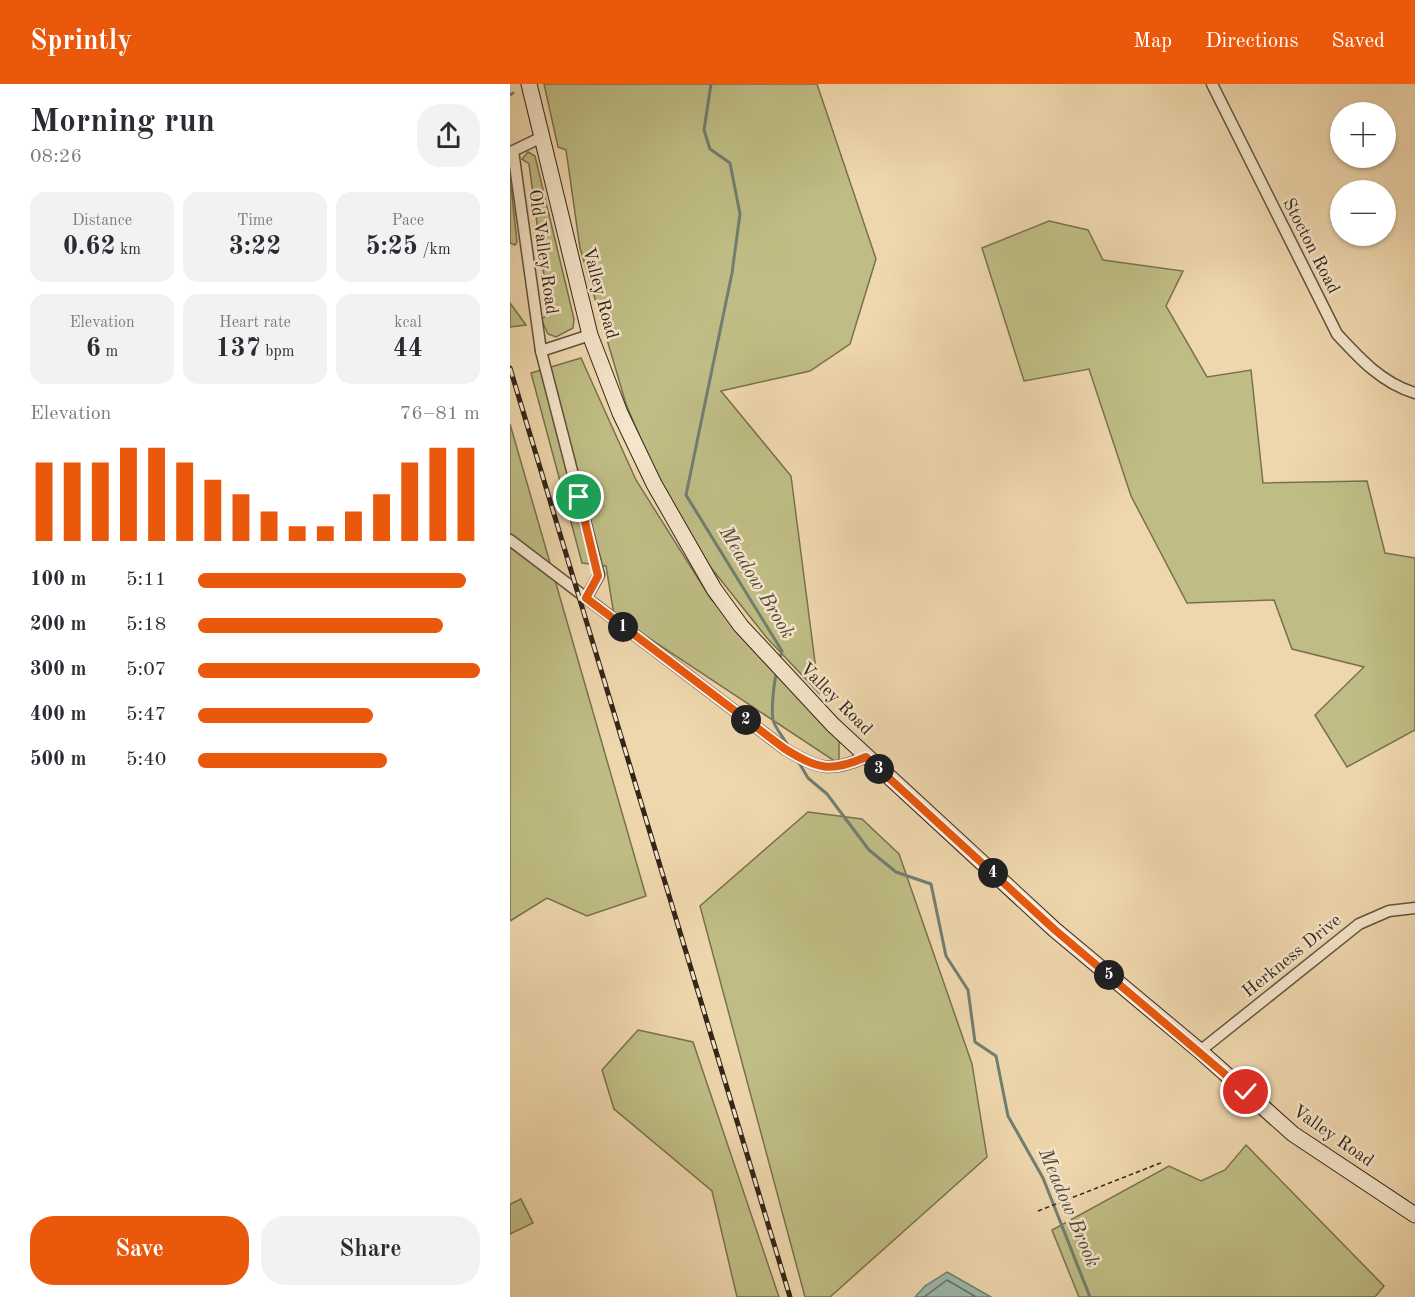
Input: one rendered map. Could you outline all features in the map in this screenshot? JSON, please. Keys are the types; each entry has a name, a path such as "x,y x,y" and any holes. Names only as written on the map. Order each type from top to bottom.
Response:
{"main road":[{"name":"Valley Road","path":"529,84 540,138 590,335 620,413 654,484 714,589 768,658 866,757 1055,930 1200,1051 1293,1134 1415,1215"}],"street":[{"name":"Stocton Road","path":"1212,84 1337,334 1369,367 1396,387 1415,393"},
{"name":"Old Valley Road","path":"540,138 513,151 541,351 598,570 597,581 586,598"},
{"path":"541,351 590,335"},
{"path":"510,540 785,749 812,766 844,767 866,757"},
{"name":"Herkness Drive","path":"1200,1051 1359,924 1389,911 1415,908"}],"path":[{"path":"1038,1211 1163,1162"}],"shaded area":[{"path":"544,84 817,84 876,259 850,344 810,371 721,391 791,476 819,693 767,638 708,564 654,471 626,404 580,248 566,150 558,147"},
{"path":"528,152 535,156 574,319 573,328 556,337 548,334 541,319 549,314 529,164 522,159"},
{"path":"510,176 517,242 515,245 510,243"},
{"path":"1049,221 1088,230 1103,260 1183,271 1166,306 1207,377 1251,370 1263,483 1367,481 1385,553 1415,558 1415,730 1347,767 1315,715 1364,667 1292,649 1274,600 1187,603 1131,496 1089,369 1024,381 982,248"},
{"path":"510,303 526,325 510,327"},
{"path":"581,358 636,480 711,599 839,736 839,764 614,615 606,566 582,563 531,373"},
{"path":"510,424 646,896 587,916 547,898 510,921"},
{"path":"808,812 862,819 899,854 972,1064 987,1157 830,1297 805,1297 700,906"},
{"path":"638,1030 693,1042 779,1297 737,1297 712,1191 614,1109 602,1070"},
{"path":"1246,1145 1384,1286 1375,1297 1079,1297 1052,1230 1169,1166 1201,1181 1225,1170"},
{"path":"521,1199 533,1223 510,1234 510,1204"}],"water":[{"path":"947,1272 991,1297 915,1297 925,1286"}],"waterway":[{"name":"Meadow Brook","path":"711,84 704,130 710,149 730,163 740,214 732,273 686,495 782,651 779,661"},
{"name":"Meadow Brook","path":"777,670 773,695 773,720 788,746"},
{"name":"Meadow Brook","path":"798,761 808,778 827,794 869,850 896,872 931,884 946,956 968,990 975,1042 996,1056 1008,1116 1043,1178 1090,1297"}],"railway":[{"path":"510,368 790,1297"}],"route":[{"path":"579,497 598,576 586,598 785,749 812,766 844,767 866,757 1055,930 1246,1092"}]}
